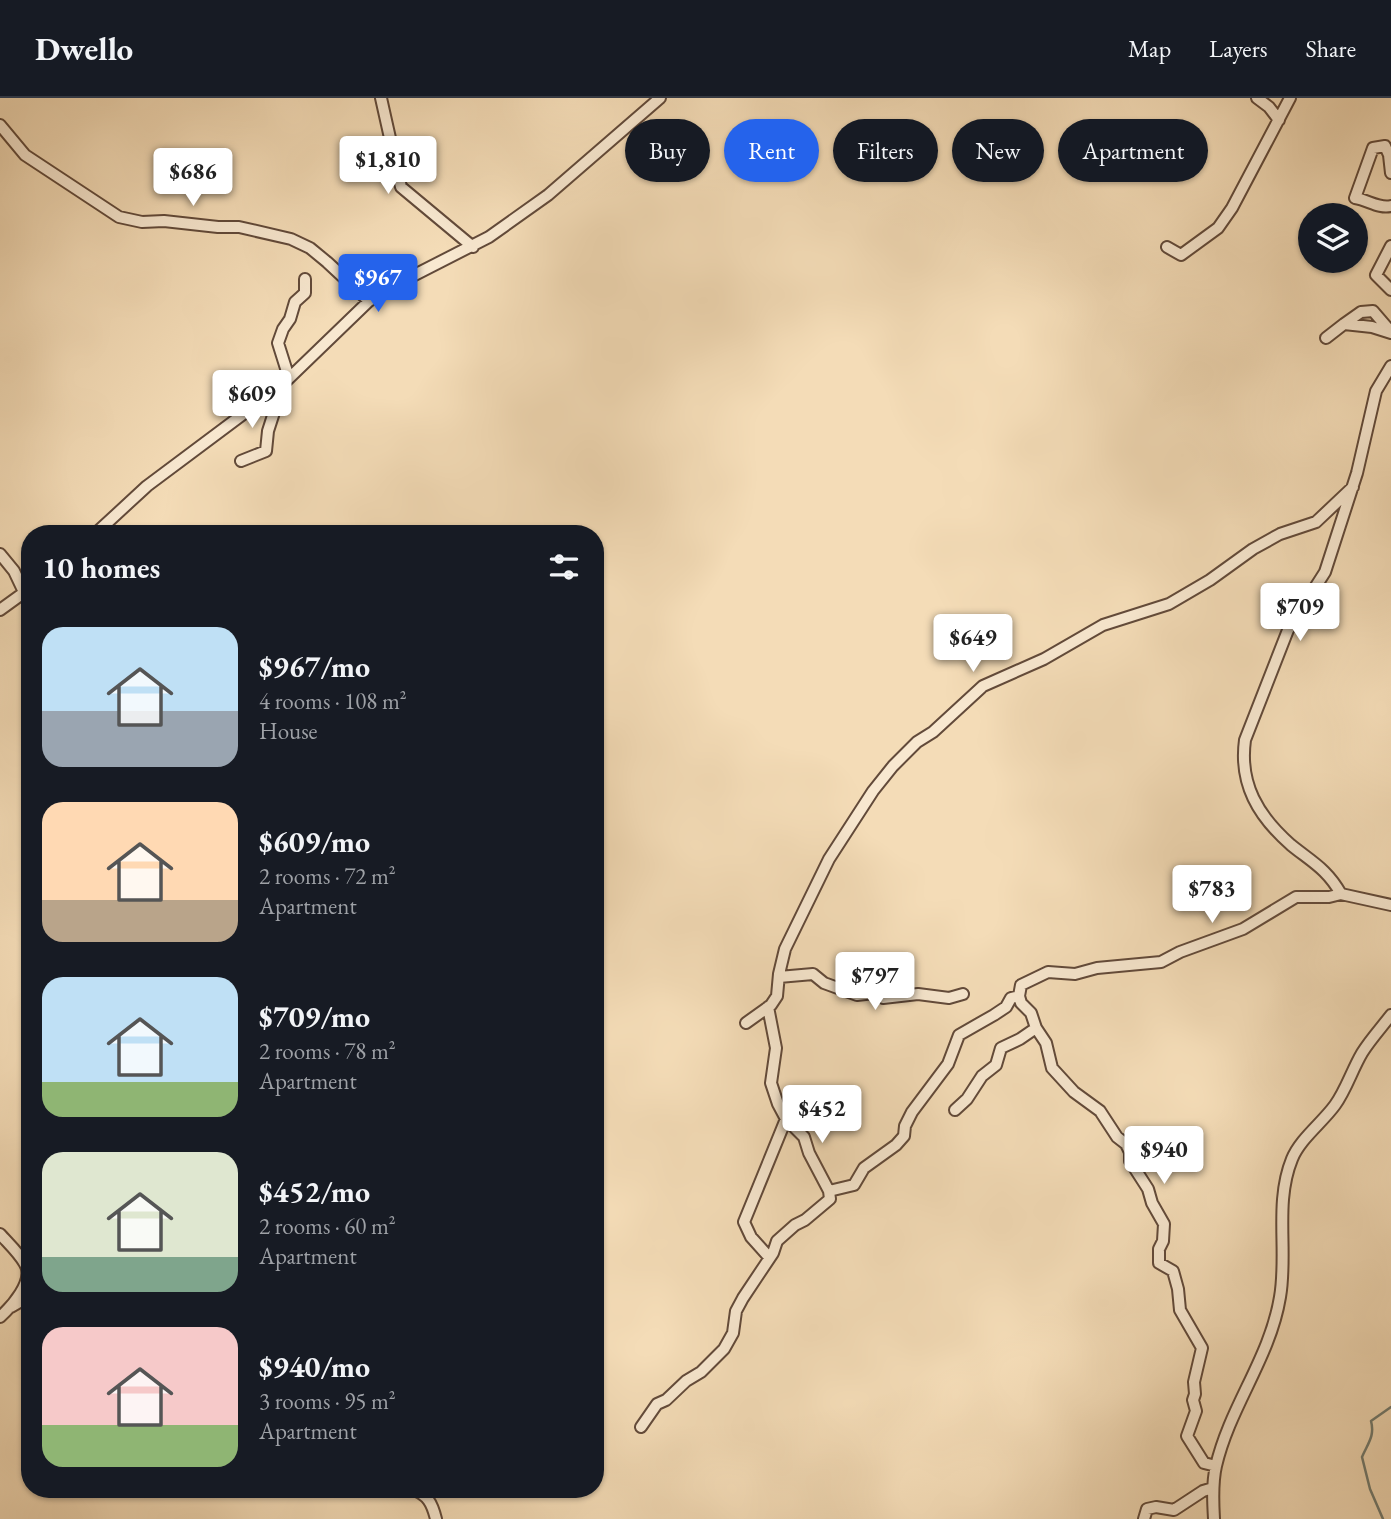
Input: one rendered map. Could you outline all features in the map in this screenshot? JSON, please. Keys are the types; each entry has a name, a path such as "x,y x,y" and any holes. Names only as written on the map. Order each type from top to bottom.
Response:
{"street":[{"path":"381,98 401,187 473,247"},
{"path":"105,525 145,487 289,378 369,301 393,286 473,247 548,195 660,98"},
{"path":"1257,98 1269,107 1279,120"},
{"path":"1167,247 1181,255 1218,228 1239,197 1259,153 1290,98"},
{"path":"0,125 25,155 119,217 142,222 164,220 239,227 291,239 310,248 369,301"},
{"path":"1391,173 1385,146 1373,148 1355,198 1380,207 1391,206"},
{"path":"1391,246 1376,275 1391,290"},
{"path":"289,378 278,343 295,309 295,302 304,293 305,279"},
{"path":"1326,338 1361,312 1373,311 1391,333"},
{"path":"1344,324 1372,327 1391,333"},
{"path":"1341,894 1331,877 1290,844 1260,811 1247,787 1243,764 1245,740 1289,630 1325,572 1353,487 1376,391 1391,366"},
{"path":"242,461 266,451 268,431 278,400 272,392"},
{"path":"746,1023 768,1007 777,996 785,949 794,928 829,859 873,791 893,765 975,692 1103,625 1168,604 1280,534 1316,522 1353,487"},
{"path":"0,554 21,582"},
{"path":"0,610 21,594"},
{"path":"1216,1466 1204,1463 1187,1436 1196,1411 1193,1400 1194,1382 1202,1348 1180,1310 1173,1271 1159,1263 1164,1224 1152,1203 1148,1189 1130,1161 1126,1144 1117,1137 1100,1111 1068,1087 1052,1069 1046,1043 1035,1028 1031,1013 1021,1003 1021,985 1048,972 1075,974 1109,967 1161,962 1180,952 1243,929 1289,900 1303,896 1329,897 1341,894 1391,905"},
{"path":"779,976 813,974 824,983 834,985 842,991 856,995 874,993 883,998 918,994 954,998 962,994"},
{"path":"829,1191 854,1185 864,1168 896,1145 904,1136 905,1126 912,1112 948,1064 959,1035 994,1015 1006,1007 1012,998 1019,996"},
{"path":"641,1427 657,1404 701,1372 724,1349 733,1333 736,1311 743,1297 782,1235 830,1199 829,1191 808,1153 804,1137 786,1119 771,1083 776,1048 768,1007"},
{"path":"1214,1519 1213,1489 1216,1466 1240,1398 1260,1363 1276,1321 1281,1293 1285,1187 1292,1159 1300,1146 1322,1124 1337,1102 1364,1050 1391,1015"},
{"path":"955,1110 967,1099 982,1076 996,1065 1001,1048 1035,1028"},
{"path":"769,1257 751,1237 744,1222 786,1119"},
{"path":"0,1234 21,1258"},
{"path":"0,1317 21,1290"},
{"path":"9,1308 21,1301"},
{"path":"1144,1519 1147,1509 1156,1507 1174,1510 1203,1491 1213,1489"},
{"path":"428,1498 436,1519"}],"waterway":[{"path":"1383,1519 1370,1489 1362,1457 1369,1443 1371,1421 1391,1407"}]}
